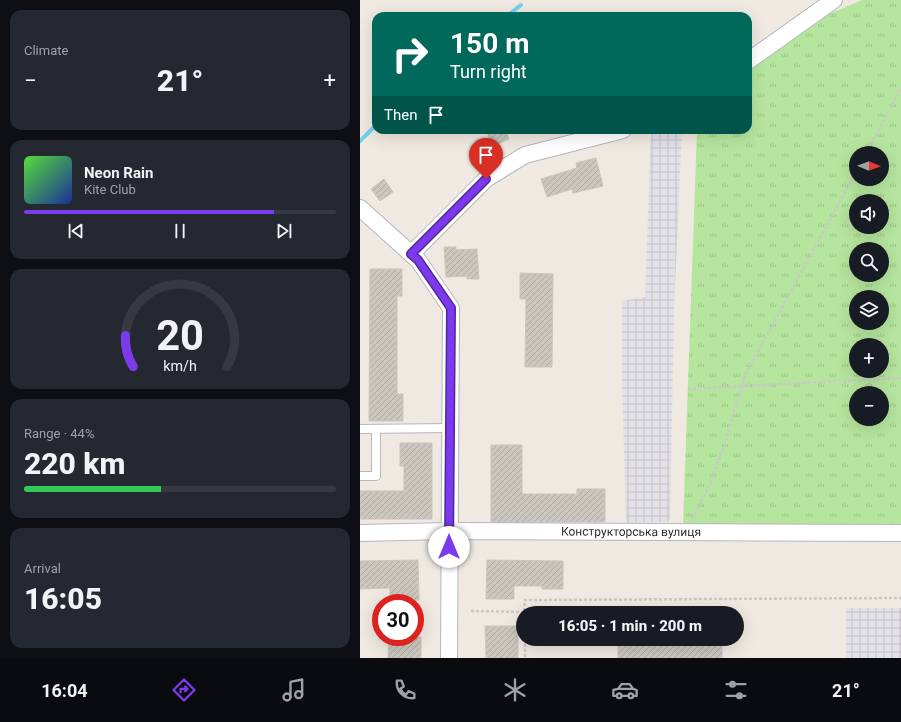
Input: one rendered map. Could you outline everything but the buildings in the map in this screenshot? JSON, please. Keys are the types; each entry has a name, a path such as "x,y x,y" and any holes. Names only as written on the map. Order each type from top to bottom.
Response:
{"street":[{"path":"752,58 834,0"},
{"path":"411,254 486,179 525,156 608,134"},
{"path":"360,208 418,260 451,308 449,658"},
{"name":"Конструкторська вулиця","path":"360,532 901,533"}],"lane":[{"path":"360,429 450,428"},
{"path":"360,476 376,476 376,429"}],"path":[{"path":"870,146 901,89"},
{"path":"684,532 711,482 727,436 745,375 849,185"},
{"path":"688,389 901,378"},
{"path":"524,606 525,600 901,598"},
{"path":"472,611 516,612"},
{"path":"525,646 525,658"}],"shaded area":[{"path":"651,134 682,134 674,311 670,522 626,523 622,379 622,301 645,297"},
{"path":"846,608 901,608 901,658 846,658"}],"green space":[{"path":"862,0 901,0 901,526 683,525 697,134 752,134 752,69 808,23"}],"waterway":[{"path":"512,12 521,5"},
{"path":"360,141 372,129"}],"route":[{"path":"449,547 451,308 418,260 411,254 486,179"}]}
